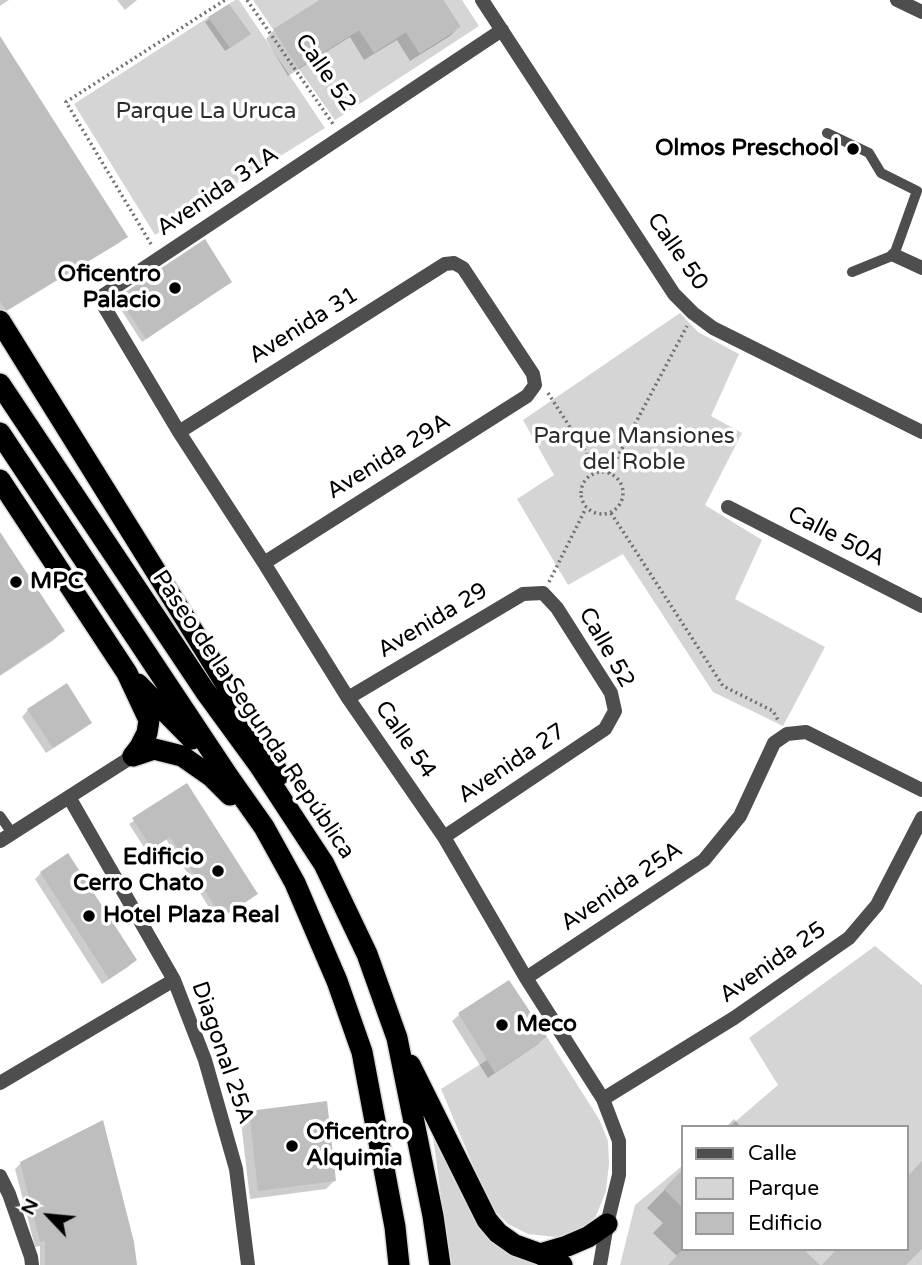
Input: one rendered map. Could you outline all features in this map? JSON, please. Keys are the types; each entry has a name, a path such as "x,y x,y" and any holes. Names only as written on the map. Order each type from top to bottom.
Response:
{"highway":[{"path":"0,321 267,750 324,864"},
{"name":"Paseo de la Segunda República","path":"0,384 324,864 367,954 397,1038 433,1216 440,1265"},
{"path":"0,433 264,827 295,883 337,981 362,1052 395,1227 399,1265"},
{"path":"0,480 127,673 149,720 141,747 133,756"},
{"path":"127,673 228,776"},
{"path":"133,756 155,749 182,756 212,777 264,827"},
{"path":"397,1038 486,1220 515,1245 562,1265"},
{"path":"540,1254 578,1242 607,1223"}],"street":[{"name":"Calle 50","path":"482,0 674,294 693,313 713,328 922,432"},
{"path":"897,0 922,12"},
{"name":"Avenida 31A","path":"99,298 502,30"},
{"path":"894,255 922,268"},
{"name":"Avenida 31","path":"179,432 445,264 454,263 463,268 533,374 535,385"},
{"name":"Calle 54","path":"99,298 179,432 348,698 444,837 526,978 603,1099 620,1141 619,1175 600,1265"},
{"name":"Avenida 29A","path":"264,563 527,396 535,385"},
{"name":"Calle 50A","path":"728,508 922,606"},
{"name":"Avenida 29","path":"348,698 523,594 543,593"},
{"name":"Calle 52","path":"543,593 557,608 611,693 615,711 605,729"},
{"name":"Avenida 27","path":"444,837 605,729"},
{"path":"787,734 806,732 922,790"},
{"name":"Avenida 25A","path":"526,978 704,860 740,816 774,743 787,734"},
{"path":"6,837 133,756"},
{"name":"Diagonal 25A","path":"69,797 174,980 205,1060 236,1169 248,1265"},
{"name":"Avenida 25","path":"603,1099 734,1018 849,938 877,905 922,818"},
{"path":"0,1083 174,980"},
{"path":"0,1176 9,1194 32,1265"}],"lane":[{"path":"827,133 869,153 881,173 917,191 894,255 852,272"},
{"path":"0,816 6,837"}],"path":[{"path":"160,258 66,103 225,0"},
{"name":"Calle 52","path":"247,0 341,137"},
{"path":"609,472 693,313"},
{"path":"535,385 548,392 586,452 594,473"},
{"path":"609,472 619,480 624,492 621,504 611,513 598,515 586,509 580,496 583,482 594,473 609,472"},
{"path":"543,593 586,509"},
{"path":"611,513 723,687 773,711 787,734"}],"green space":[{"name":"Parque La Uruca","path":"235,0 239,0 325,128 155,235 74,104"},
{"path":"253,0 319,0 273,29"},
{"path":"444,0 462,0 479,26 335,120 298,68 359,30 374,52 406,32 420,53 461,27"},
{"name":"Parque Mansiones del Roble","path":"680,313 698,332 739,354 711,416 742,433 705,505 762,540 735,599 825,647 783,726 713,692 623,554 568,585 517,499 554,475 523,420"},
{"path":"875,946 922,985 922,1265 620,1265 635,1205 680,1168 680,1251 908,1251 908,1125 731,1125 778,1085 749,1038"},
{"path":"547,1037 599,1119 608,1141 609,1163 606,1191 596,1216 578,1232 556,1237 528,1234 508,1224 490,1206 441,1089 487,1060 495,1072"},
{"path":"431,1121 456,1176 542,1265 450,1265"}],"building":[{"path":"319,0 444,0 461,27 419,53 406,32 374,53 359,30 298,68 273,29"},
{"path":"229,4 251,34 230,48 208,17"},
{"path":"0,36 128,237 7,310 0,302"},
{"name":"Oficentro Palacio","path":"205,239 232,282 146,339 118,297"},
{"name":"MPC","path":"0,532 65,631 0,675"},
{"path":"67,683 92,723 53,748 27,709"},
{"name":"Edificio Cerro Chato","path":"187,783 258,894 222,917 170,837 152,849 132,818"},
{"name":"Hotel Plaza Real","path":"68,853 137,960 109,979 40,872"},
{"name":"Meco","path":"509,980 547,1037 495,1073 458,1013"},
{"name":"Oficentro Alquimia","path":"327,1101 336,1181 258,1191 249,1111"},
{"path":"103,1120 134,1242 137,1265 45,1265 45,1241 40,1242 20,1162"},
{"path":"922,1161 922,1249 906,1265 822,1265 835,1251 908,1251 908,1176"},
{"path":"680,1172 680,1205 664,1189"},
{"path":"681,1251 805,1251 820,1265 668,1265"}],"place":[{"name":"Olmos Preschool","path":"853,149"},
{"name":"Oficentro Palacio","path":"175,288"},
{"name":"MPC","path":"16,582"},
{"name":"Edificio Cerro Chato","path":"218,871"},
{"name":"Hotel Plaza Real","path":"89,916"},
{"name":"Meco","path":"502,1025"},
{"name":"Oficentro Alquimia","path":"292,1146"}]}
